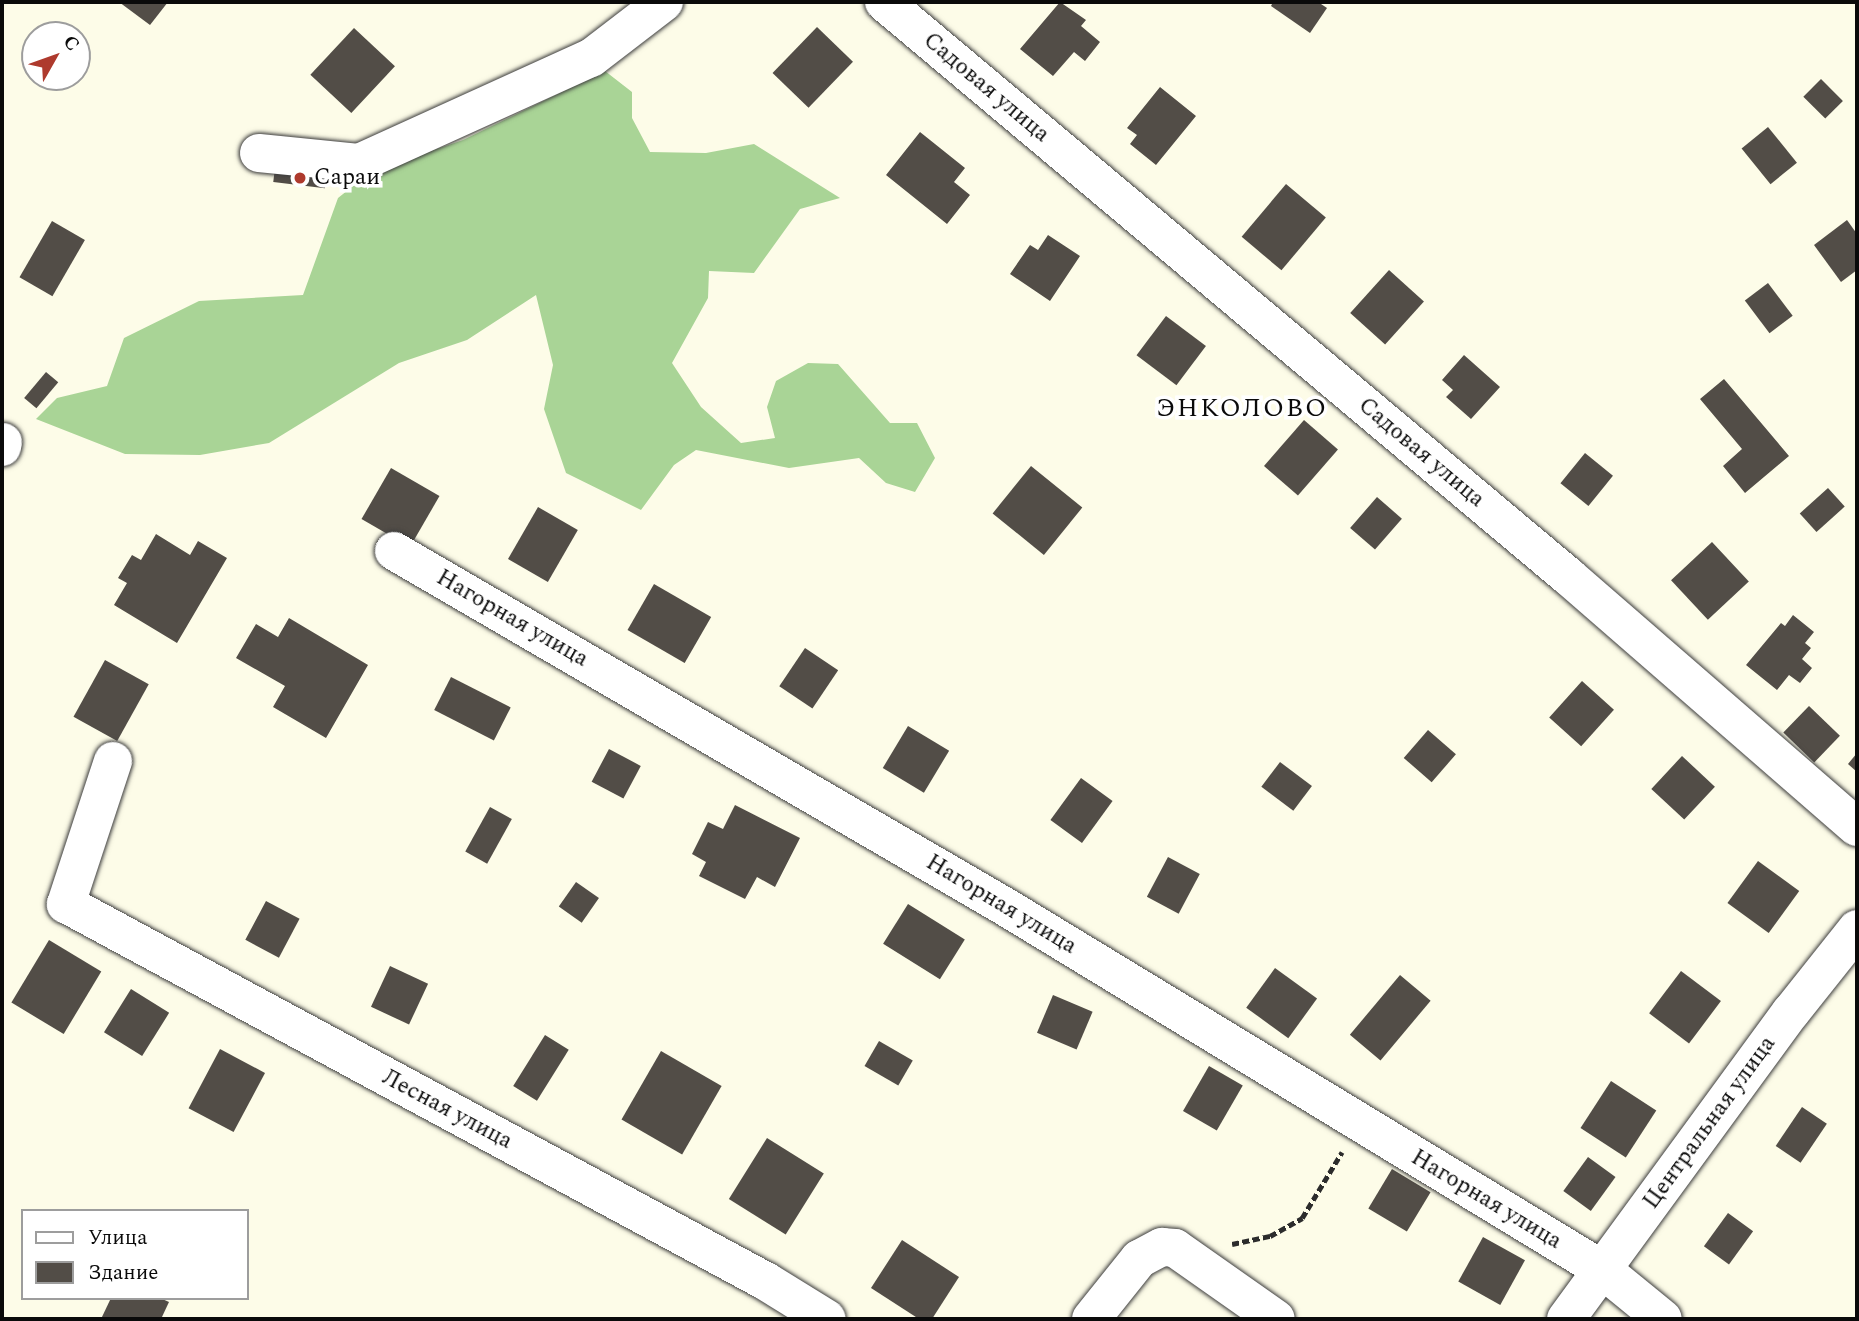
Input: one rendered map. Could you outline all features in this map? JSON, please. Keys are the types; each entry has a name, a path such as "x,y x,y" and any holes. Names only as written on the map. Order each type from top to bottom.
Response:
{"street":[{"path":"259,153 359,163 591,58 664,2"},
{"name":"Садовая улица","path":"884,2 1570,578 1857,827"},
{"name":"Нагорная улица","path":"394,551 1004,906 1603,1270 1663,1319"},
{"name":"Лесная улица","path":"113,761 66,904 767,1282 827,1319"},
{"name":"Центральная улица","path":"1566,1319 1791,1012 1857,929"},
{"path":"1091,1319 1139,1259 1162,1247 1175,1248 1276,1319"}],"path":[{"path":"1175,1248 1227,1245 1270,1236 1302,1218 1362,1125"}],"green space":[{"path":"605,71 632,92 632,118 650,152 706,153 754,144 840,198 800,209 754,273 709,271 708,298 672,363 701,407 741,443 775,438 767,407 776,381 808,363 838,364 890,423 917,423 935,458 915,492 886,483 859,458 789,468 696,450 674,465 641,510 566,473 544,409 553,365 536,295 467,340 399,363 269,443 200,455 125,454 36,419 57,398 107,386 124,338 199,301 303,295 338,198 372,171 463,140"}],"building":[{"path":"119,2 168,2 150,25"},
{"path":"1060,2 1086,20 1081,26 1100,42 1085,61 1074,52 1053,76 1020,49"},
{"path":"1273,2 1318,2 1327,8 1310,33 1271,6"},
{"path":"817,27 853,62 809,108 773,73"},
{"path":"354,28 395,66 351,113 310,75"},
{"path":"1821,79 1843,101 1825,119 1803,97"},
{"path":"1160,87 1196,116 1156,165 1130,144 1137,135 1127,128"},
{"path":"1768,127 1797,163 1771,184 1742,148"},
{"path":"920,132 965,168 954,182 970,195 947,224 886,175"},
{"name":"Сараи","path":"275,168 327,174 325,188 273,182"},
{"path":"1286,184 1326,217 1281,270 1242,237"},
{"path":"1847,220 1857,234 1857,270 1841,282 1814,245"},
{"path":"52,221 85,240 52,296 20,277"},
{"path":"1048,235 1080,256 1050,301 1010,274 1030,245 1038,250"},
{"path":"1389,270 1424,301 1385,345 1350,313"},
{"path":"1768,283 1793,316 1770,333 1745,300"},
{"path":"1166,316 1206,346 1176,385 1137,355"},
{"path":"1464,355 1500,387 1471,419 1446,397 1453,390 1442,380"},
{"path":"46,372 58,382 36,408 24,398"},
{"path":"1724,379 1789,456 1745,493 1723,466 1742,449 1700,399"},
{"path":"1304,420 1338,450 1298,496 1264,466"},
{"path":"1585,453 1613,476 1588,506 1560,483"},
{"path":"1031,466 1082,508 1044,555 993,513"},
{"path":"391,468 439,496 410,547 362,519"},
{"path":"1828,488 1845,507 1816,532 1800,513"},
{"path":"1377,497 1402,519 1375,550 1350,528"},
{"path":"538,507 578,530 548,582 508,559"},
{"path":"156,534 190,555 198,541 227,558 177,643 114,605 127,583 118,578 132,555 141,560"},
{"path":"1712,542 1749,581 1708,620 1671,580"},
{"path":"654,584 711,617 685,663 628,630"},
{"path":"1793,615 1814,632 1805,643 1811,648 1802,659 1812,668 1800,683 1789,675 1777,690 1746,665 1781,623 1785,626"},
{"path":"289,618 368,665 326,738 273,707 285,686 236,658 256,624 278,637"},
{"path":"805,648 838,670 812,709 779,686"},
{"path":"105,660 149,684 117,741 73,717"},
{"path":"451,677 511,707 494,740 434,710"},
{"path":"1582,681 1614,710 1581,746 1549,717"},
{"path":"1809,706 1840,736 1814,762 1783,733"},
{"path":"908,726 949,751 924,793 883,768"},
{"path":"1428,730 1456,754 1432,782 1404,758"},
{"path":"609,749 641,766 623,799 592,782"},
{"path":"1857,753 1857,772 1848,764"},
{"path":"1682,756 1715,787 1684,820 1651,789"},
{"path":"1280,762 1312,786 1293,811 1261,787"},
{"path":"1081,778 1113,801 1082,843 1050,820"},
{"path":"735,805 800,838 775,887 757,877 745,899 699,876 706,862 692,854 708,822 723,829"},
{"path":"490,807 512,819 487,864 465,852"},
{"path":"1168,857 1200,874 1179,914 1147,897"},
{"path":"1758,861 1799,891 1769,933 1727,903"},
{"path":"576,882 599,898 582,923 559,907"},
{"path":"266,901 300,919 279,958 245,940"},
{"path":"908,904 965,940 940,979 883,944"},
{"path":"49,940 101,971 64,1034 11,1003"},
{"path":"390,966 428,984 409,1025 371,1007"},
{"path":"1275,968 1317,999 1288,1038 1246,1008"},
{"path":"1681,971 1721,1001 1689,1043 1649,1013"},
{"path":"1400,975 1431,1001 1381,1060 1350,1035"},
{"path":"131,989 169,1013 142,1056 104,1032"},
{"path":"1053,995 1093,1012 1077,1050 1037,1033"},
{"path":"545,1035 569,1050 537,1101 513,1086"},
{"path":"879,1041 913,1060 898,1086 864,1066"},
{"path":"220,1049 265,1073 234,1132 189,1108"},
{"path":"661,1051 722,1086 682,1154 622,1119"},
{"path":"1209,1066 1243,1086 1217,1131 1183,1111"},
{"path":"1611,1081 1656,1110 1626,1157 1581,1128"},
{"path":"1802,1107 1827,1124 1801,1163 1776,1146"},
{"path":"767,1138 824,1174 786,1235 729,1199"},
{"path":"1588,1157 1616,1177 1591,1211 1563,1191"},
{"path":"1392,1169 1431,1192 1407,1232 1368,1208"},
{"path":"1728,1213 1753,1231 1729,1264 1704,1246"},
{"path":"1483,1237 1525,1260 1500,1305 1458,1282"},
{"path":"902,1240 959,1277 932,1319 919,1319 871,1288"},
{"path":"110,1300 169,1302 161,1319 101,1319"}],"place":[{"name":"Сараи","path":"300,178"}],"district":[{"name":"ЭНКОЛОВО","path":"1242,409"}]}
